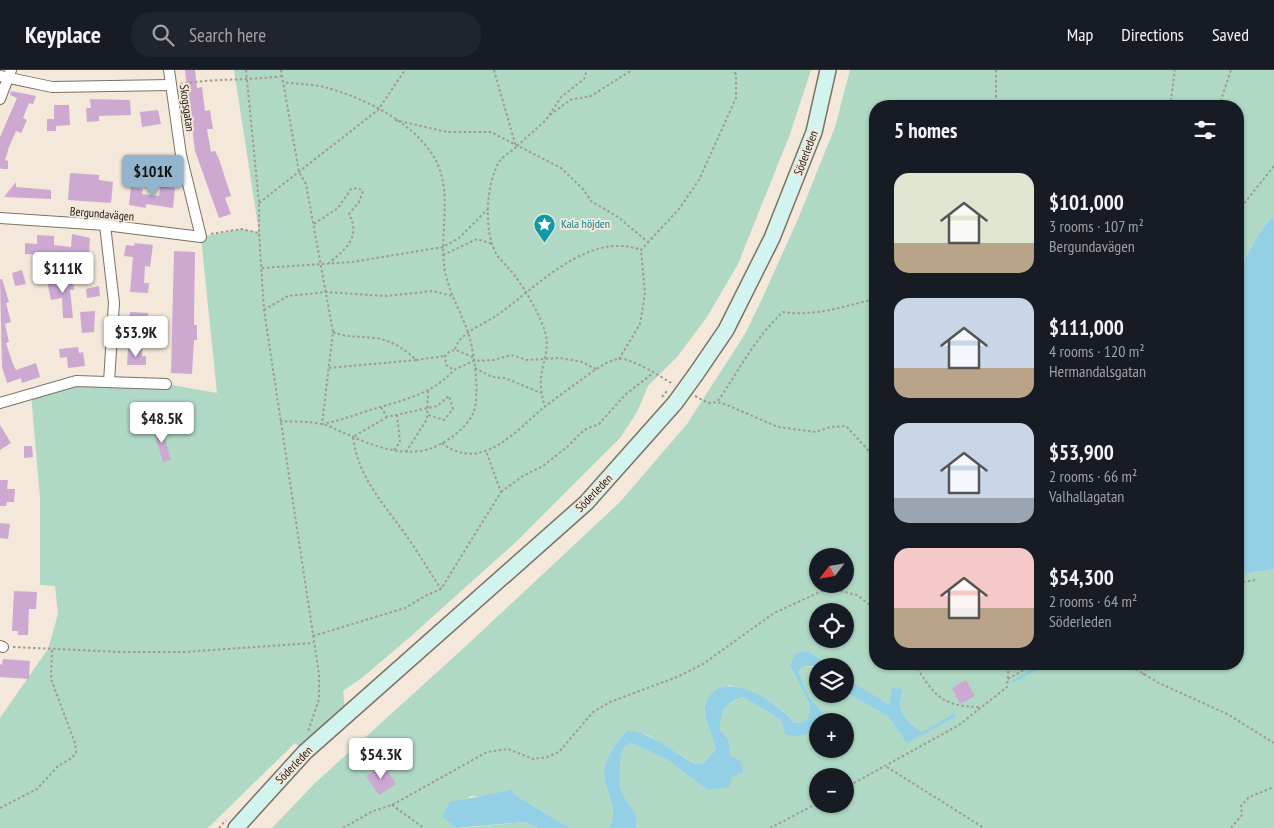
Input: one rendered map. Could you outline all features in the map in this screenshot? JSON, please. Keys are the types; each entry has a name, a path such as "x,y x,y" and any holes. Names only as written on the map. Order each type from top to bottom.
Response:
{"street":[{"name":"Skogsgatan","path":"170,70 181,155 200,237"},
{"name":"Söderleden","path":"233,821 305,752 586,503 675,403 726,330 772,238 814,132 828,70"},
{"path":"0,100 6,75 52,87 171,85"},
{"name":"Bergundavägen","path":"0,218 105,225 200,237"},
{"path":"105,225 114,303 109,382"},
{"path":"0,403 76,382 166,384"}],"path":[{"path":"246,70 260,203 259,233 264,310 314,643 319,698 306,735"},
{"path":"281,70 299,172 306,184 322,264 333,332 322,424"},
{"path":"260,203 378,110 405,70"},
{"path":"494,70 516,147"},
{"path":"548,117 561,98 584,79 587,70"},
{"path":"545,407 541,393 542,375 547,360 546,333 512,272 496,254 489,230 488,208 493,177 500,160 570,100 591,96 632,70"},
{"path":"641,250 679,209 702,173 736,98 736,75 734,70"},
{"path":"996,70 996,100"},
{"path":"1171,100 1175,70"},
{"path":"1221,100 1231,70"},
{"path":"171,85 221,79 247,81 282,76"},
{"path":"283,82 324,87 357,98 394,119 422,141 434,158 444,184 443,254 452,296 468,333 475,368 474,410 467,422 442,443 429,450 406,452 394,450 352,437 322,424"},
{"path":"394,119 447,132 490,132 516,147 561,168 583,189 591,201 618,217 649,243"},
{"path":"1244,204 1274,166"},
{"path":"314,224 338,208 351,189 358,188 363,191 359,202 349,214 354,236 349,247 328,263"},
{"path":"261,268 352,262 442,247 459,238 488,208"},
{"path":"200,237 242,229 259,233"},
{"path":"443,254 477,239 493,244"},
{"path":"329,368 445,356 449,351 455,349 468,333 496,316 524,292 572,261 596,249 613,246 628,246 641,250"},
{"path":"442,443 451,450 474,454 501,445 545,407 596,369 619,359 640,324 645,293 641,250"},
{"path":"264,310 288,296 326,292 385,296 434,291 452,296"},
{"path":"718,402 732,381 743,359 764,330 783,312 799,315 820,313 869,301"},
{"path":"333,332 344,336 377,338 403,348 416,360"},
{"path":"455,349 473,357"},
{"path":"280,421 322,424 342,421 428,390 454,370 473,361 494,360 511,355 527,360 560,358 582,362 596,369"},
{"path":"445,356 446,365 454,370"},
{"path":"619,359 653,373 676,386"},
{"path":"475,368 492,377 505,378 541,393"},
{"path":"313,636 405,608 441,589 502,492 567,448 584,430 599,424 625,395 653,373"},
{"path":"406,452 412,440 422,431 428,415 428,390"},
{"path":"692,394 708,403 718,402 778,427 816,432 846,426 869,452"},
{"path":"352,437 387,417 437,406 449,396 453,409 444,420 428,415"},
{"path":"381,407 387,417"},
{"path":"394,450 400,442 397,415"},
{"path":"352,437 355,454 362,473 441,589"},
{"path":"486,451 502,492"},
{"path":"1244,582 1256,580"},
{"path":"342,828 373,810 392,805 487,752 508,749 533,758 547,757 559,752 593,712 610,702 677,677 703,664 774,613 822,591 841,591 857,595 869,604"},
{"path":"2,646 52,650 184,652 314,643"},
{"path":"0,808 37,789 58,766 72,758 76,752 75,743 51,679 52,650"},
{"path":"918,670 924,680 941,699 959,707 982,707"},
{"path":"854,783 959,725 1007,688 1009,670"},
{"path":"1008,679 1024,670"},
{"path":"1136,670 1229,716 1274,743"},
{"path":"1143,675 1145,670"},
{"path":"886,766 945,801 984,828"},
{"path":"1231,828 1242,815 1241,806 1249,797 1274,788"},
{"path":"392,805 424,828"},
{"path":"770,828 809,807"},
{"path":"219,828 233,821"}],"green space":[{"path":"234,70 811,70 790,134 738,264 707,317 677,357 648,386 637,412 620,438 517,541 410,637 363,677 343,691 346,718 305,752 295,743 208,828 0,828 0,718 48,649 58,614 55,586 40,585 40,498 31,394 76,381 166,384 217,393 201,237 241,229 259,232"},
{"path":"850,70 1274,70 1274,216 1263,227 1244,259 1244,100 869,100 869,670 1244,670 1244,574 1274,569 1274,828 636,828 635,813 624,796 620,783 623,747 631,743 668,760 707,790 731,756 728,739 720,730 721,717 728,705 743,697 781,720 809,730 809,758 854,758 854,713 822,713 815,703 854,703 854,697 889,717 907,744 921,734 907,719 902,710 901,698 903,689 890,705 854,683 854,658 817,658 807,651 790,666 810,705 809,716 804,722 795,723 774,704 729,685 704,711 714,735 716,749 704,763 696,764 648,735 626,731 612,750 605,766 604,779 613,815 609,828 570,828 515,795 512,791 485,797 471,796 442,817 456,828 272,828 315,783 620,502 687,424 745,334 798,219 835,127"},
{"path":"803,666 809,666 809,696 798,671"},
{"path":"525,822 538,828 461,828"}],"water":[{"path":"1274,216 1274,569 1244,574 1244,259 1268,221"},
{"path":"808,651 818,658 809,658 809,666 804,666 798,671 809,696 809,703 815,703 822,713 809,713 810,705 790,666 796,653"},
{"path":"854,683 890,705 892,688 903,689 901,710 922,734 907,744 889,717 854,697"},
{"path":"733,687 747,690 762,697 787,714 795,723 804,722 809,716 809,732 803,735 786,735 781,720 743,697 732,702 725,709 721,717 720,730 728,739 731,756 742,762 743,773 732,776 729,787 707,790 668,760 631,743 623,748 620,764 620,783 624,796 635,813 636,828 609,828 613,814 604,779 605,766 612,750 626,731 634,731 652,738 696,764 704,763 716,749 705,708 711,694 721,688"},
{"path":"512,790 515,795 570,828 538,828 525,822 456,828 442,817 450,802"}],"building":[{"path":"185,70 195,70 197,88 202,87 205,111 210,110 213,129 207,129 211,152 215,151 219,159 231,196 225,198 231,214 219,218 195,151"},
{"path":"11,91 36,96 33,104 29,103 23,118 27,120 21,133 16,131 9,147 5,160 8,161 8,169 2,169 0,168 0,137 17,98 10,95"},
{"path":"90,99 130,100 131,115 99,116 99,121 87,122 86,108 91,108"},
{"path":"54,105 69,105 70,125 56,126 56,131 47,131 47,119 54,119"},
{"path":"158,110 161,124 142,127 140,112"},
{"path":"70,173 99,175 99,180 113,182 111,203 68,200"},
{"path":"161,181 169,182 168,187 175,188 173,208 146,204 146,208 129,205 131,187 143,189 142,194 159,196"},
{"path":"16,182 16,187 51,190 51,199 4,197"},
{"path":"72,234 90,238 89,255 73,254 73,257 25,254 25,243 37,244 37,235 54,236 54,245 71,247"},
{"path":"135,243 153,245 150,267 145,266 144,283 149,283 148,293 130,292 133,257 124,256 126,245 134,246"},
{"path":"174,251 195,252 194,325 197,325 197,340 194,340 192,374 171,373"},
{"path":"22,270 26,284 15,286 12,273"},
{"path":"73,278 74,290 70,290 73,318 63,318 62,298 51,300 47,281"},
{"path":"0,279 2,279 9,302 6,303 11,322 5,324 9,342 6,343 13,364 16,370 36,363 40,377 22,383 21,378 7,383 2,367"},
{"path":"99,286 100,296 87,298 86,289"},
{"path":"95,311 94,332 82,333 80,312"},
{"path":"130,312 148,313 148,333 139,333 139,328 129,328"},
{"path":"78,347 79,353 83,352 85,366 68,368 67,357 60,358 59,349"},
{"path":"128,349 142,349 142,356 146,356 146,365 127,365"},
{"path":"0,425 11,443 0,450"},
{"path":"161,427 171,460 163,462 153,429"},
{"path":"24,446 32,446 33,457 24,458"},
{"path":"0,480 8,480 7,489 15,489 14,502 7,502 6,506 0,506"},
{"path":"0,523 10,524 8,539 0,538"},
{"path":"14,591 37,592 36,609 29,609 28,635 18,635 18,631 12,631"},
{"path":"3,659 30,661 29,679 0,677 0,664 2,665"},
{"path":"966,680 975,696 960,704 952,688"},
{"path":"384,765 396,784 379,795 366,776"}],"waterway":[{"path":"1014,681 1033,670"},
{"path":"922,734 954,715"}],"place":[{"name":"Kala höjden","path":"545,243"}]}
